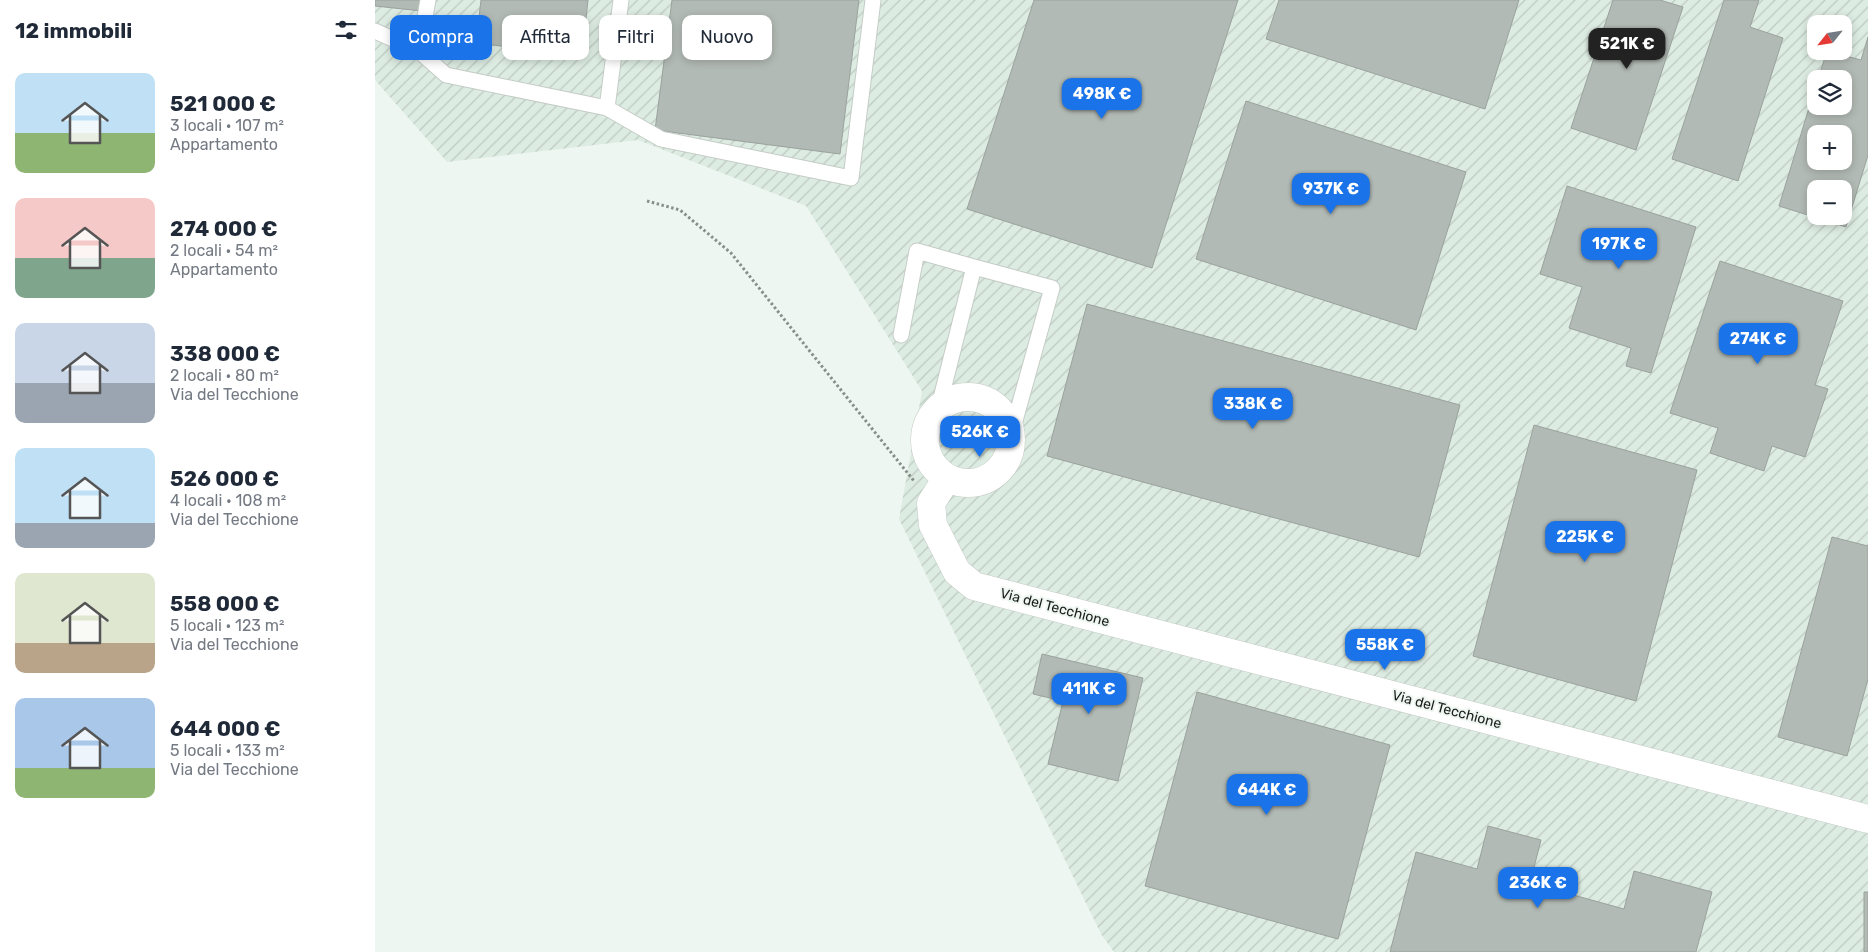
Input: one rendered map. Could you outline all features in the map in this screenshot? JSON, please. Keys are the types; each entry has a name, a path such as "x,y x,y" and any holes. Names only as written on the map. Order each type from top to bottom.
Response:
{"street":[{"path":"966,397 982,399 996,407 1006,420 1011,435 1010,450 1004,465 992,476 978,482 962,483 947,478 935,468 927,454 925,438 929,423 938,410 951,401 966,397"},
{"path":"931,503 947,478"},
{"name":"Via del Tecchione","path":"931,503 933,525 945,552 957,572 974,586 1868,819"}],"lane":[{"path":"425,15 427,0"},
{"path":"607,108 621,0"},
{"path":"429,60 446,75 607,108 661,139 851,178 873,0"},
{"path":"375,31 390,38"},
{"path":"901,335 917,252 1052,288 1011,435"},
{"path":"938,410 974,267"}],"path":[{"path":"647,201 680,210 731,253 931,503"}],"shaded area":[{"path":"375,0 1868,0 1868,952 1114,952 1101,934 899,519 922,391 806,206 638,140 447,162 375,80"}],"building":[{"path":"375,0 424,0 422,11 375,6"},
{"path":"481,0 588,0 586,15 502,15 502,46 492,45 492,15 479,15"},
{"path":"672,0 859,0 840,154 655,130 664,60 672,60 672,15 670,15"},
{"path":"1034,0 1238,0 1152,268 967,209"},
{"path":"1279,0 1519,0 1485,109 1266,39"},
{"path":"1613,0 1660,0 1683,7 1636,150 1571,128"},
{"path":"1724,0 1759,0 1750,27 1783,38 1738,181 1672,159"},
{"path":"1868,37 1868,155 1852,207 1852,180 1807,180 1807,215 1779,206 1807,114 1852,115 1852,70 1821,70 1824,60 1853,60 1853,58 1861,60"},
{"path":"1246,101 1466,172 1416,330 1196,259"},
{"path":"1567,186 1696,227 1651,373 1626,366 1631,348 1569,328 1582,287 1540,274"},
{"path":"1720,261 1843,301 1815,385 1828,389 1805,457 1772,446 1764,471 1710,453 1718,428 1670,413"},
{"path":"1087,304 1460,405 1419,557 1047,456"},
{"path":"1534,425 1697,470 1636,701 1473,656"},
{"path":"1832,537 1868,546 1868,679 1847,756 1778,737"},
{"path":"1042,654 1143,678 1118,781 1048,764 1063,701 1033,694"},
{"path":"1197,692 1390,745 1338,939 1145,886"},
{"path":"1488,826 1541,840 1530,883 1624,909 1634,871 1712,892 1696,952 1390,952 1416,852 1477,869"},
{"path":"1864,892 1868,892 1868,952 1864,952"}]}
